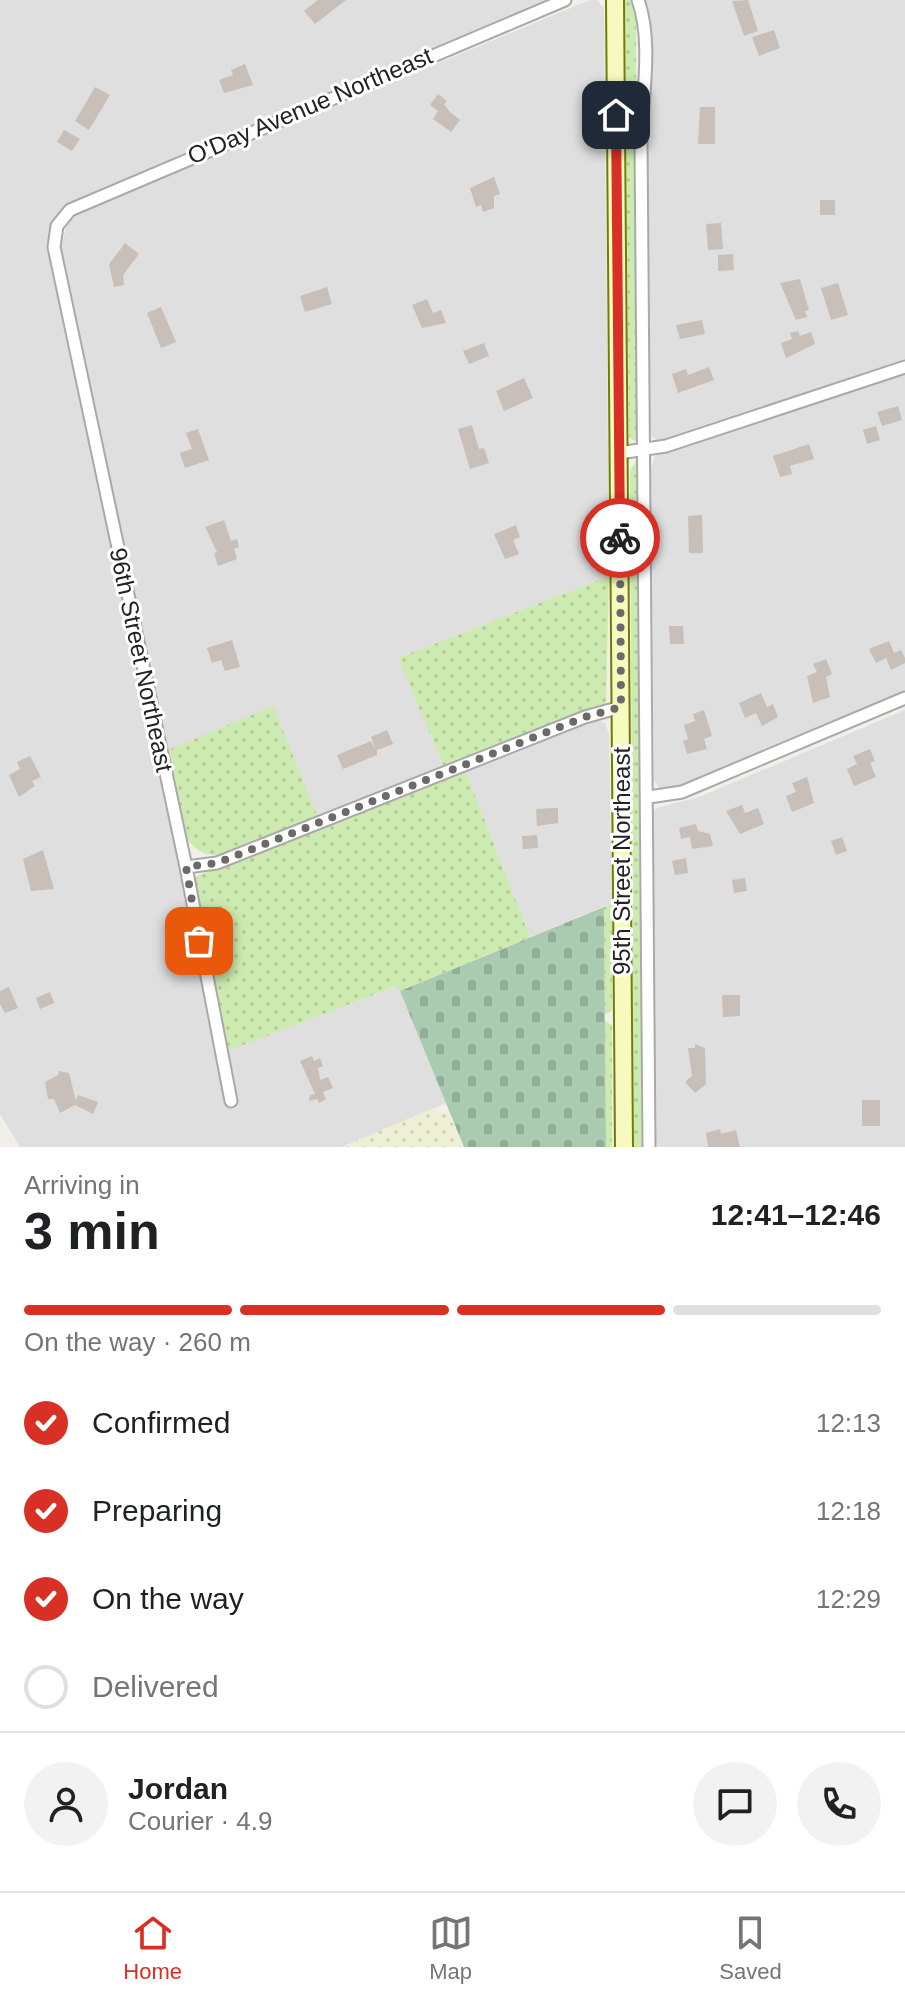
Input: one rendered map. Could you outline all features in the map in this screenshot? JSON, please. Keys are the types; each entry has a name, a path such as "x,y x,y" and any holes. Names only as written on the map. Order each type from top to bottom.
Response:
{"main road":[{"name":"95th Street Northeast","path":"615,0 624,1147"}],"street":[{"name":"O'Day Avenue Northeast","path":"61,220 70,210 149,175 565,0"},
{"path":"638,0 643,39 649,1147"},
{"name":"96th Street Northeast","path":"61,220 54,247 186,867 231,1101"},
{"path":"619,453 645,450 905,367"},
{"path":"649,797 682,792 905,698"},
{"path":"186,867 217,863 585,717 621,707"}],"shaded area":[{"path":"0,0 552,0 72,202 52,225 218,1054 398,986 446,1103 342,1147 20,1147 0,1114"},
{"path":"590,0 597,0 604,8 609,576 398,658 444,767 318,818 166,751 61,247 68,220 79,212"},
{"path":"645,0 905,0 905,363 663,442 653,438 650,431 647,317 649,26"},
{"path":"905,373 905,691 677,786 659,788 654,780 651,469 655,456"},
{"path":"905,710 905,1147 656,1147 653,813 656,808 699,797"},
{"path":"595,720 605,723 609,734 612,903 530,937 465,770"}],"green space":[{"path":"625,0 630,0 636,20 636,442 629,437"},
{"path":"636,461 640,467 644,1147 634,1147 630,470"},
{"path":"609,576 606,703 444,767 398,658"},
{"path":"273,706 318,818 221,855 205,853 193,846 184,834 174,801 166,751"},
{"path":"465,770 530,937 400,991 397,986 225,1052 192,878"},
{"path":"612,903 612,1010 605,1015 604,907"},
{"path":"604,907 606,1147 464,1147 400,991"},
{"path":"605,1021 612,1025 612,1147 606,1147"},
{"path":"432,1109 449,1114 463,1147 342,1147"}],"building":[{"path":"318,0 346,0 315,24 304,11"},
{"path":"748,0 758,31 744,36 732,1"},
{"path":"774,30 780,48 759,56 752,37"},
{"path":"245,64 253,85 224,93 219,80 233,75 231,70"},
{"path":"95,87 110,95 89,130 75,121"},
{"path":"438,94 447,101 444,104 449,111 460,120 451,132 433,119 438,111 430,105"},
{"path":"700,107 715,107 715,144 698,144"},
{"path":"64,130 80,139 72,151 57,142"},
{"path":"494,177 500,194 494,196 494,208 483,212 481,205 476,207 470,188"},
{"path":"820,200 835,200 835,215 820,215"},
{"path":"721,223 723,249 708,250 706,224"},
{"path":"125,243 139,254 123,275 124,285 114,287 109,264"},
{"path":"733,254 734,270 718,271 718,255"},
{"path":"800,279 809,310 805,311 807,317 796,320 780,283"},
{"path":"838,283 848,315 831,320 821,288"},
{"path":"327,287 332,304 305,312 300,296"},
{"path":"427,299 433,313 441,310 446,323 422,328 412,305"},
{"path":"161,307 176,342 161,348 147,313"},
{"path":"702,320 705,334 680,339 676,325"},
{"path":"798,331 800,336 811,332 815,344 786,358 781,343 792,339 790,333"},
{"path":"484,343 489,356 469,364 463,351"},
{"path":"709,367 714,380 678,393 672,374 686,369 688,375"},
{"path":"524,378 533,398 504,411 496,391"},
{"path":"898,406 902,420 882,426 877,412"},
{"path":"472,425 479,449 484,448 489,463 470,469 458,429"},
{"path":"876,426 880,440 867,444 863,430"},
{"path":"198,429 209,460 185,468 180,453 192,449 186,433"},
{"path":"809,444 814,459 790,466 792,474 780,477 773,456"},
{"path":"702,515 703,553 689,553 688,516"},
{"path":"224,520 231,541 237,539 239,547 234,549 237,559 218,566 214,553 217,552 205,527"},
{"path":"516,525 520,537 513,540 519,554 505,559 494,534"},
{"path":"669,626 683,626 684,644 670,644"},
{"path":"232,640 240,667 225,671 221,660 212,663 207,648"},
{"path":"889,641 894,653 901,650 905,658 905,663 891,670 886,658 876,663 869,649"},
{"path":"826,659 832,674 826,677 830,697 813,703 807,676 817,672 813,664"},
{"path":"761,693 767,707 773,704 778,717 762,726 756,713 745,718 739,703"},
{"path":"704,710 712,736 704,739 707,749 687,754 683,741 688,739 684,725 695,721 693,714"},
{"path":"387,730 393,744 377,750 377,755 343,769 337,755 371,741 376,750 371,737"},
{"path":"870,749 875,761 870,763 876,777 854,786 847,769 857,764 853,756"},
{"path":"30,756 41,777 32,781 35,786 19,797 9,775 20,769 17,762"},
{"path":"807,777 814,803 792,812 786,796 796,792 792,783"},
{"path":"742,805 745,813 758,808 764,824 740,834 726,811"},
{"path":"558,808 558,823 537,826 536,809"},
{"path":"696,824 698,831 710,834 713,846 692,849 690,837 681,839 679,828"},
{"path":"537,835 538,848 523,849 522,836"},
{"path":"842,837 847,851 836,855 831,841"},
{"path":"43,850 54,889 31,891 23,859"},
{"path":"686,858 688,873 675,875 672,861"},
{"path":"745,878 747,891 734,893 732,880"},
{"path":"9,987 18,1008 5,1013 0,1004 0,991"},
{"path":"50,992 54,1003 40,1009 36,998"},
{"path":"722,995 740,995 740,1016 723,1017"},
{"path":"695,1044 705,1048 706,1084 695,1093 685,1082 692,1076 688,1048 695,1048"},
{"path":"312,1056 314,1061 320,1058 323,1066 318,1068 320,1080 328,1077 333,1088 323,1092 326,1099 319,1103 317,1099 309,1101 310,1095 315,1094 300,1061"},
{"path":"59,1071 69,1073 76,1101 78,1095 98,1102 93,1114 75,1105 60,1113 54,1099 48,1099 45,1082 58,1075"},
{"path":"862,1100 880,1100 880,1126 862,1126"},
{"path":"720,1129 721,1134 736,1130 740,1147 708,1147 706,1133"}],"way so far":[{"path":"199,941 186,867 217,863 585,717 621,707 620,538"}],"route":[{"path":"616,115 620,538"}]}
